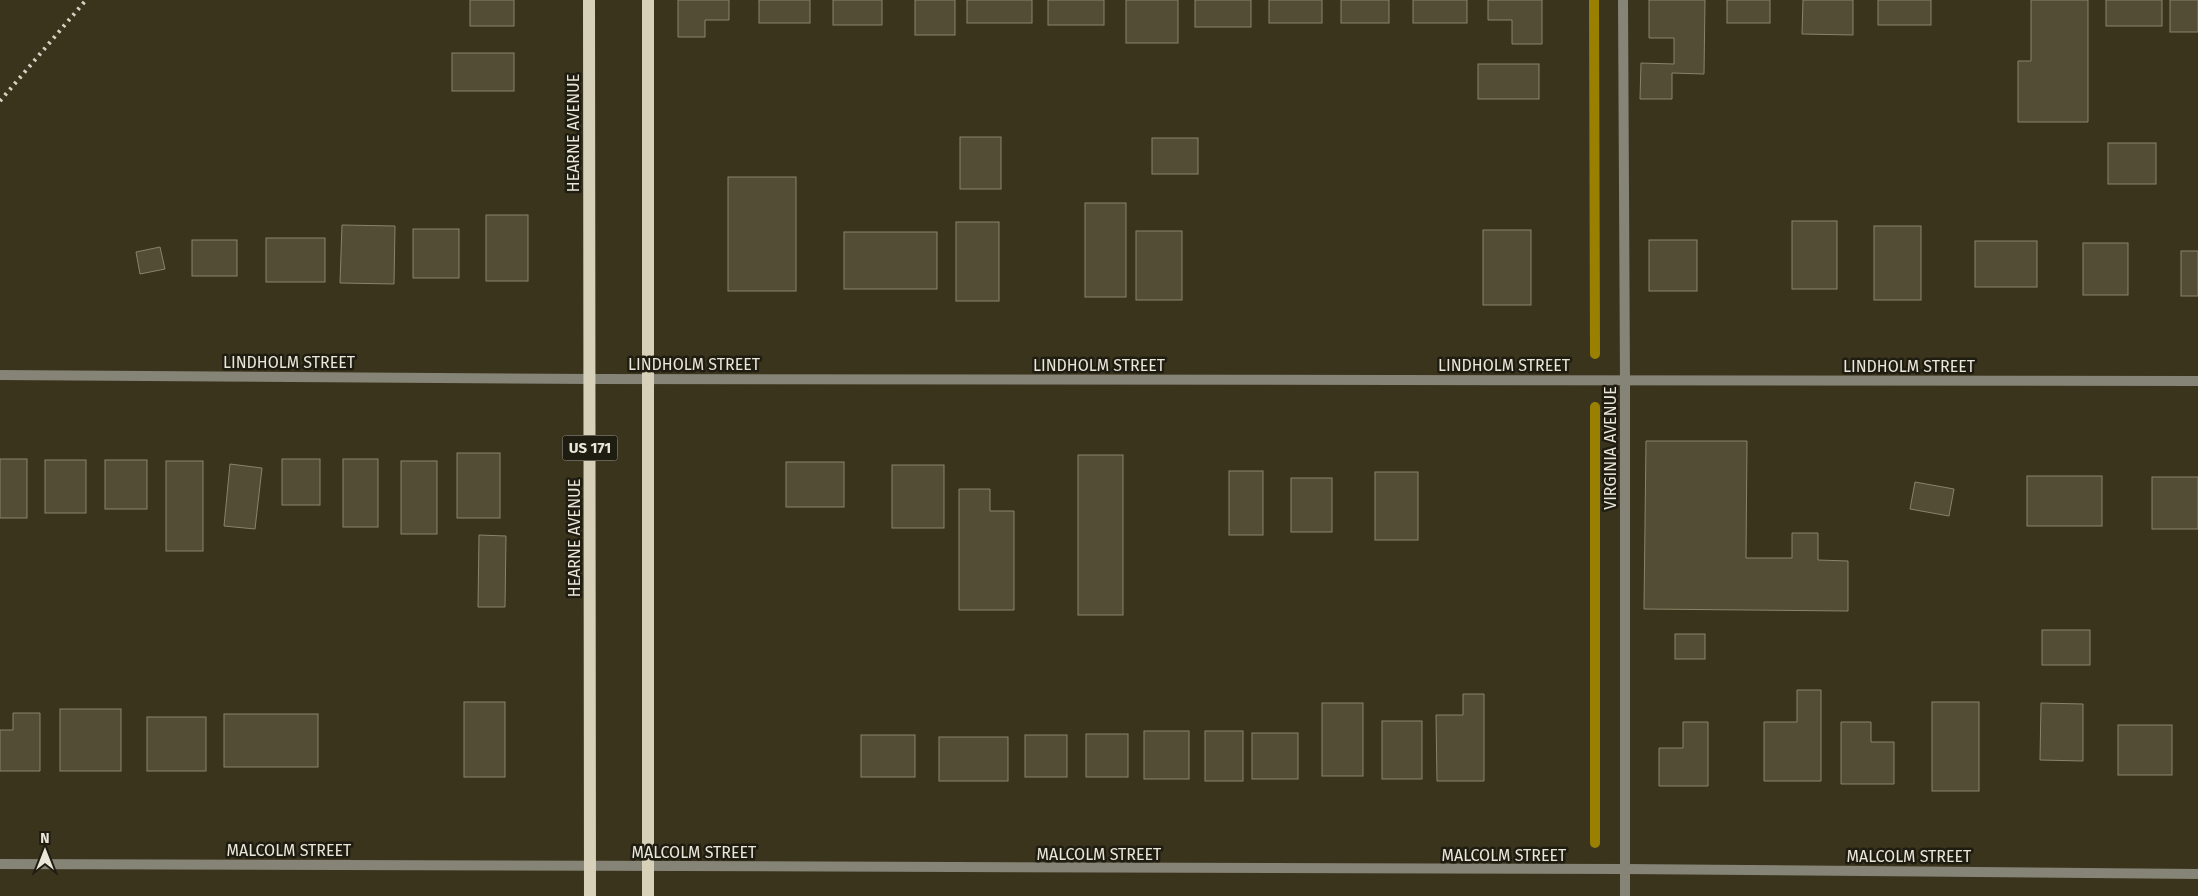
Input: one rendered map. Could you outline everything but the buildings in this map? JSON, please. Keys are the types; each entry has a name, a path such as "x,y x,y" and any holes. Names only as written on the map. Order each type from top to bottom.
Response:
{"main road":[{"name":"HEARNE AVENUE","path":"589,0 590,896"},
{"path":"648,0 648,896"}],"street":[{"name":"VIRGINIA AVENUE","path":"1623,0 1625,381 1624,896"},
{"name":"LINDHOLM STREET","path":"0,374 590,379 2198,381"},
{"name":"MALCOLM STREET","path":"0,864 1624,869 2198,874"}],"waterway":[{"path":"1594,0 1595,354"},
{"path":"1595,407 1595,843"}],"railway":[{"path":"0,101 86,0"}]}
